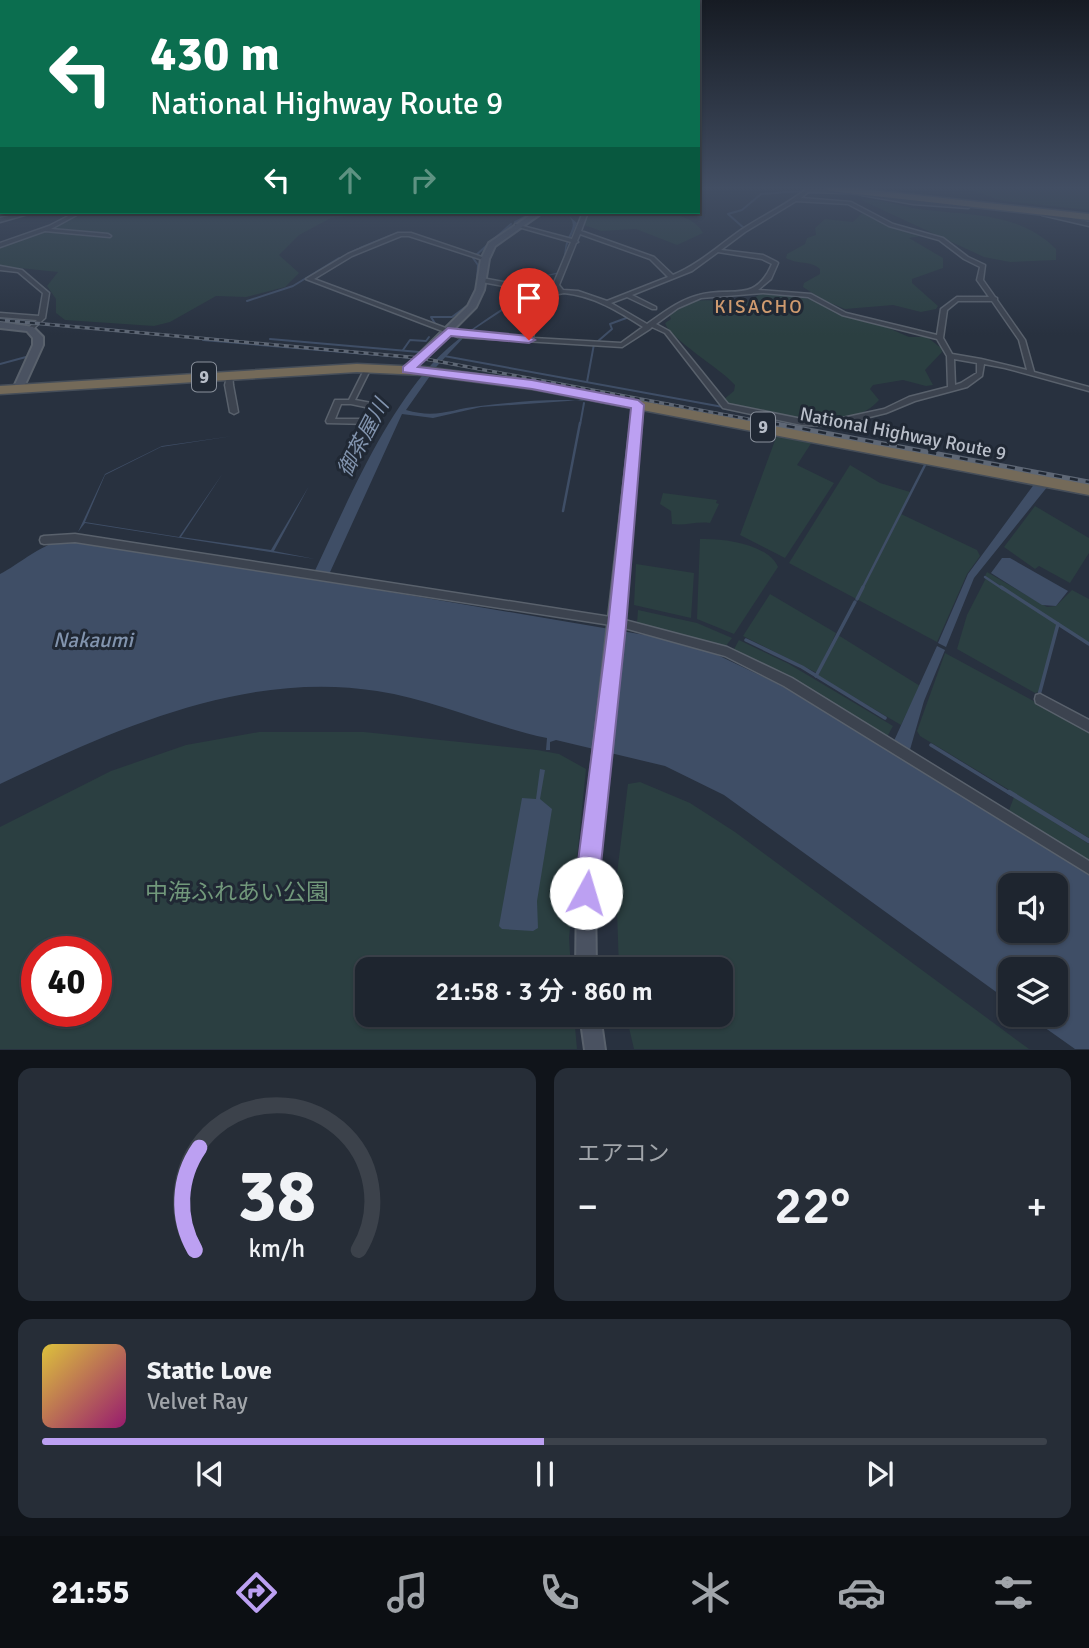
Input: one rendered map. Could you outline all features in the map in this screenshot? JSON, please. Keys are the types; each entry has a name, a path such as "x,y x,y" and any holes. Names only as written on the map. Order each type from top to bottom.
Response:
{"highway":[{"name":"National Highway Route 9","path":"0,390 368,368 408,370 532,385 1089,489"}],"street":[{"path":"0,245 24,237"},
{"path":"393,237 350,255 309,279 458,335 622,345 676,307 700,296 753,291 809,295 844,314 940,338"},
{"path":"410,237 485,259"},
{"path":"408,370 474,303 482,280 485,259 494,242 501,237"},
{"path":"554,237 570,242"},
{"path":"560,290 556,285 574,237"},
{"path":"592,237 652,258 672,277"},
{"path":"609,302 672,277 719,251 736,237"},
{"path":"934,237 984,267 980,280 1023,343 1031,373"},
{"path":"719,251 763,257 775,262 769,278 753,291"},
{"path":"0,268 20,271 42,287 47,302 42,318 30,329"},
{"path":"482,280 551,293 560,290 609,302 667,332 717,398 732,408 827,424 877,414 912,399 978,378 981,362"},
{"path":"529,340 533,323 551,293"},
{"path":"627,295 654,308"},
{"path":"952,388 950,356 940,338 942,312 951,301 961,298 995,299"},
{"path":"0,315 42,318"},
{"path":"1,327 30,329 38,337 38,345 18,389"},
{"path":"950,356 1031,373 1089,389"},
{"path":"351,402 368,368"},
{"path":"230,375 234,412"},
{"path":"351,402 374,406 369,422 330,421 337,403 351,402"},
{"path":"586,957 586,893 617,624 638,405"},
{"path":"44,540 75,538 329,577 682,637 727,652 788,682 1089,868"},
{"path":"1040,699 1089,726"},
{"path":"592,1027 595,1049"}],"green space":[{"path":"29,237 297,237 279,255 299,273 285,287 246,297 216,296 170,322 154,326 65,320 56,313 56,299 47,286 58,272 0,266 0,247"},
{"path":"656,237 694,237 677,245"},
{"path":"916,237 909,238 943,258 943,268 912,279 912,283 938,306 936,309 921,312 893,305 845,309 823,300 803,287 804,283 820,274 820,269 812,264 786,258 787,254 805,244 807,238"},
{"path":"941,237 1041,237 1056,249 1056,260 1010,262 984,257"},
{"path":"766,292 816,300 844,316 877,323 909,337 927,337 941,348 942,352 925,370 933,385 926,386 903,380 873,385 870,389 879,400 873,406 852,417 821,422 727,404 723,400 734,391 735,385 685,345 665,323 671,319 669,314 687,303 704,300 743,304"},
{"path":"777,435 812,442 797,465 834,483 785,558 740,535"},
{"path":"850,465 880,483 910,492 901,514 977,550 980,556 967,574 937,642 789,563"},
{"path":"663,493 717,500 716,503 719,504 710,523 672,524 671,511 660,504"},
{"path":"1035,506 1089,538 1089,553 1070,583 1039,566 1035,569 1004,547"},
{"path":"700,539 744,544 765,553 778,567 734,634 697,619"},
{"path":"636,564 694,573 691,618 634,605"},
{"path":"987,572 1047,607 1056,606 1072,590 1089,599 1089,643 985,576"},
{"path":"986,578 1057,624 1039,692 1035,693 957,649 967,615"},
{"path":"770,594 836,633 817,673 743,636"},
{"path":"638,610 697,623 732,638 725,647 719,648 637,623"},
{"path":"838,635 920,686 901,725 818,676"},
{"path":"739,640 789,664 893,726 887,737 733,651"},
{"path":"945,653 1089,731 1089,838 920,736 917,731"},
{"name":"中海ふれあい公園","path":"259,732 364,732 537,750 559,754 586,769 569,938 570,957 355,957 355,1027 575,1027 577,1049 0,1049 0,827 111,771 186,745"},
{"path":"640,782 690,803 735,832 1029,1049 634,1049 629,1027 733,1027 733,957 619,957 616,882 628,784"},
{"path":"1014,797 1089,844 1089,864 1008,813"}],"water":[{"name":"Nakaumi","path":"571,237 561,273 539,278 537,288 467,334 437,366 406,410 427,414 518,402 576,400 481,407 433,418 402,414 326,581 651,636 703,648 780,685 884,744 906,762 908,759 1089,874 1089,1049 1075,1049 1044,1027 1068,1027 1068,957 998,957 998,993 724,795 665,766 556,740 550,742 550,750 546,750 547,738 399,695 328,687 279,689 230,697 135,725 0,784 0,574 50,544 69,540 311,579 364,468 412,388 442,353 467,333 533,288 537,277 560,272 566,242"},
{"path":"233,436 161,447 105,475 85,522 179,537 223,473 181,537 271,550 309,486 274,551 315,559 85,523 78,532 105,474 162,446"},
{"path":"1035,483 1048,486 974,578 946,647 938,643 968,574"},
{"path":"1002,558 1010,558 1068,591 1056,606 1042,605 991,573"},
{"path":"937,646 945,650 924,701 909,753 893,743"},
{"path":"540,769 545,770 540,799 552,809 537,901 538,928 533,931 502,929 499,926 522,798 536,799"}],"waterway":[{"path":"360,248 387,237"},
{"path":"475,256 496,237"},
{"path":"341,258 358,249"},
{"path":"247,301 293,286 339,258"},
{"path":"473,258 478,265 477,282"},
{"path":"436,325 431,317 452,317 468,305"},
{"path":"597,342 612,329 610,324 629,317"},
{"path":"403,350 410,340 426,341 429,337"},
{"path":"270,339 419,352"},
{"path":"203,340 413,358"},
{"path":"587,382 594,344"},
{"path":"444,356 723,407"},
{"path":"0,364 26,357"},
{"path":"580,425 584,403"},
{"path":"563,511 580,423"},
{"path":"862,589 925,465"},
{"path":"985,577 1003,589"},
{"path":"1001,587 1089,644"},
{"path":"857,599 862,589"},
{"path":"816,676 855,602"},
{"path":"1039,695 1058,624"},
{"path":"746,640 816,676"},
{"path":"816,676 885,718"},
{"path":"931,745 1011,794"},
{"path":"1009,792 1089,841"}],"railway":[{"path":"0,320 420,358 780,425"},
{"path":"771,423 1089,482"}],"district":[{"name":"KISACHO","path":"759,307"}],"route":[{"path":"529,340 448,332 408,370 532,385 638,405 624,524 617,626 586,893"}],"water label":[{"name":"御茶屋川","path":"363,438"}]}
